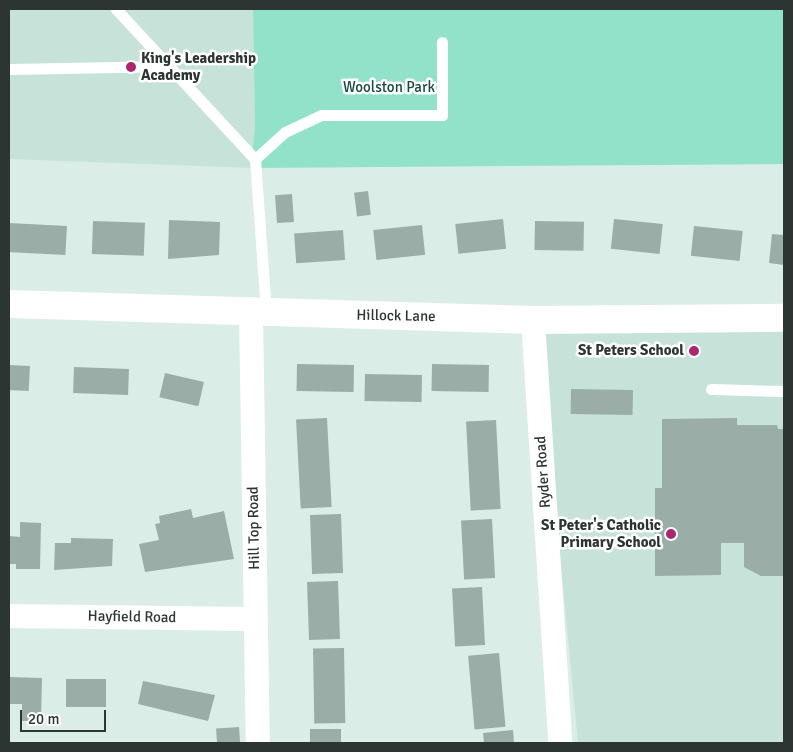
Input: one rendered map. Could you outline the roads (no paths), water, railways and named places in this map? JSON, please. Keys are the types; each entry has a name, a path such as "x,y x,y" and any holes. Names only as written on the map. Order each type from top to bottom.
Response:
{"street":[{"name":"Hillock Lane","path":"9,304 533,320 784,318"},
{"name":"Hill Top Road","path":"258,313 255,619 258,743"},
{"name":"Ryder Road","path":"533,320 560,743"},
{"name":"Hayfield Road","path":"9,616 255,619"}],"lane":[{"path":"116,9 255,159 258,313"},
{"path":"255,159 285,132 322,115 442,115 442,42"},
{"path":"9,69 170,66"},
{"path":"711,389 784,391"}],"place":[{"name":"King's Leadership Academy","path":"131,67"},
{"name":"St Peters School","path":"694,351"},
{"name":"St Peter's Catholic Primary School","path":"671,534"}],"park label":[{"name":"Woolston Park","path":"389,88"}]}
